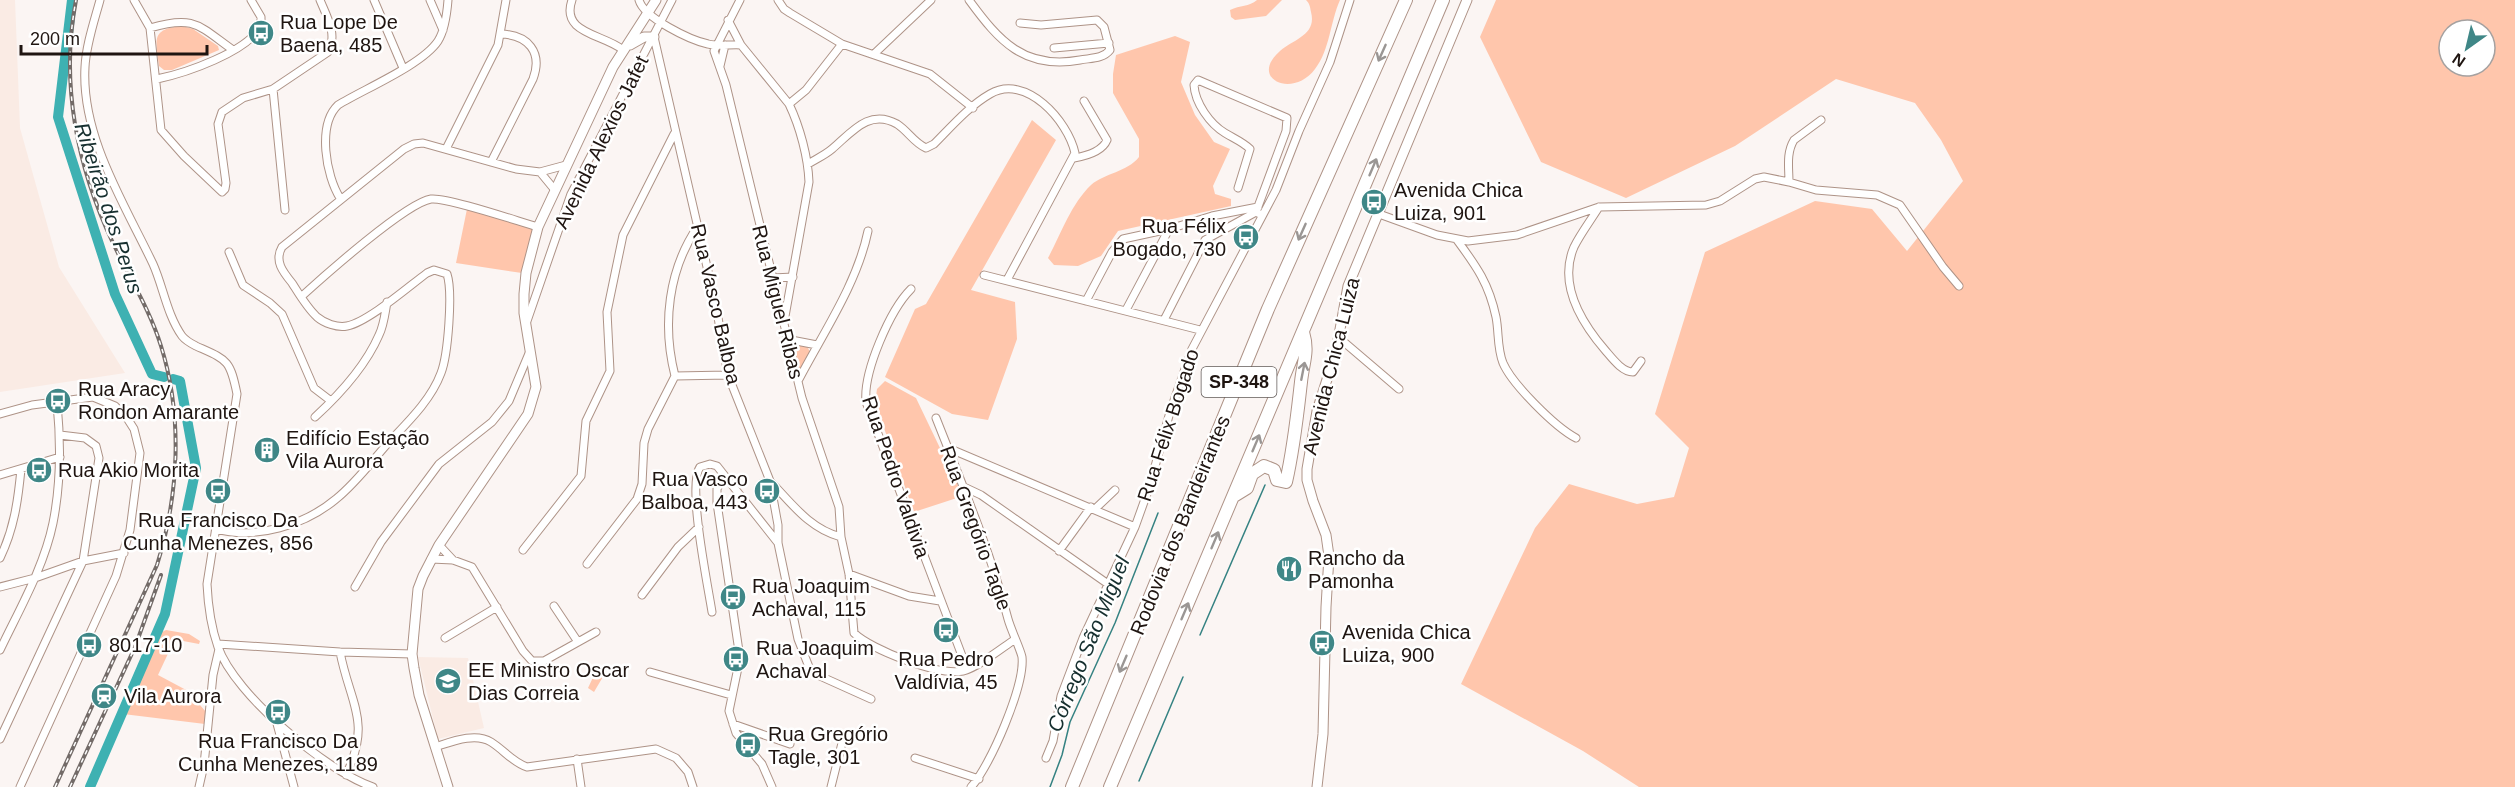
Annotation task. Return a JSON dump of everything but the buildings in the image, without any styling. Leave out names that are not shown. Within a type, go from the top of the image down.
[{"type":"highway","name":"Rodovia dos Bandeirantes","points":[[1072,787],[1268,309],[1406,0]]},
{"type":"highway","name":"Rodovia dos Bandeirantes","points":[[1112,785],[1443,0]]},
{"type":"highway","points":[[1233,497],[1247,488],[1252,474],[1264,466],[1274,470],[1277,480],[1286,482],[1297,431],[1301,381],[1308,348],[1303,332]]},
{"type":"main road","name":"Avenida Alexios Jafet","points":[[448,787],[419,695],[412,654],[418,589],[430,559],[528,414],[536,387],[524,304],[526,273],[538,227],[554,189],[623,50],[656,0]]},
{"type":"main road","name":"Avenida Chica Luiza","points":[[1317,787],[1323,734],[1325,617],[1329,556],[1326,535],[1309,490],[1307,470],[1317,411],[1338,337],[1348,286],[1467,0]]},
{"type":"main road","points":[[623,50],[644,37],[654,37]]},
{"type":"street","points":[[100,0],[85,65],[88,112],[94,138],[157,272],[178,330],[188,342],[217,354],[225,360],[234,383],[235,405],[207,584],[210,615],[218,647],[241,687],[275,719],[312,752],[346,775],[368,786]]},
{"type":"street","points":[[134,0],[150,28],[157,79],[160,127],[168,140],[220,191],[224,191],[226,183],[218,124],[220,116],[228,106],[243,98],[273,90],[330,50],[332,33],[320,0]]},
{"type":"street","points":[[157,79],[232,50],[250,40],[261,26],[261,17],[251,0]]},
{"type":"street","points":[[374,0],[403,68]]},
{"type":"street","points":[[430,0],[442,30]]},
{"type":"street","points":[[340,198],[330,180],[328,166],[329,114],[338,105],[432,49],[442,30],[448,0]]},
{"type":"street","points":[[446,149],[501,34],[506,0]]},
{"type":"street","points":[[572,0],[569,16],[574,25],[623,50]]},
{"type":"street","points":[[639,0],[647,14],[701,42],[715,45],[741,45]]},
{"type":"street","name":"Avenida Alexios Jafet","points":[[527,321],[571,194],[672,0]]},
{"type":"street","points":[[715,45],[740,0]]},
{"type":"street","points":[[778,0],[784,9],[842,44],[930,74],[973,108]]},
{"type":"street","points":[[874,54],[931,0]]},
{"type":"street","points":[[969,0],[996,36],[1009,46],[1048,63],[1061,64],[1102,56],[1110,50],[1104,27],[1097,20],[1041,25],[1020,23]]},
{"type":"street","name":"Rua Félix Bogado","points":[[1046,758],[1053,741],[1061,696],[1086,630],[1135,526],[1149,488],[1188,359],[1259,211],[1276,190],[1299,129],[1330,62],[1350,0]]},
{"type":"street","points":[[728,20],[741,45],[789,104],[808,164],[809,182],[783,326]]},
{"type":"street","points":[[150,28],[175,21],[190,21],[232,50]]},
{"type":"street","points":[[491,162],[536,68],[536,58],[525,40],[517,35],[501,34]]},
{"type":"street","name":"Rua Vasco Balboa","points":[[654,37],[717,306],[728,375],[770,481],[777,517],[778,543],[798,639],[811,672],[871,699]]},
{"type":"street","points":[[1054,48],[1109,43]]},
{"type":"street","points":[[789,104],[806,90],[842,44]]},
{"type":"street","name":"Rua Miguel Ribas","points":[[715,45],[715,56],[720,66],[786,339],[839,507],[841,537],[849,574],[853,628],[857,635],[888,652],[923,665],[955,671],[967,669]]},
{"type":"street","name":"Rua Miguel Ribas","points":[[720,66],[725,45]]},
{"type":"street","points":[[1164,320],[1205,240],[1259,211],[1286,131],[1287,118],[1198,80],[1194,85],[1196,96],[1207,116],[1222,131],[1250,149],[1238,188]]},
{"type":"street","points":[[273,90],[285,210]]},
{"type":"street","points":[[808,164],[828,152],[851,129],[873,119],[897,125],[916,143],[926,148],[934,144],[991,93],[998,90],[1011,90],[1042,102],[1057,116],[1071,139],[1075,153],[1007,280]]},
{"type":"street","points":[[1074,158],[1086,156],[1102,147],[1107,140],[1084,101]]},
{"type":"street","points":[[1789,182],[1788,156],[1791,145],[1794,140],[1821,120]]},
{"type":"street","points":[[523,550],[581,476],[586,421],[610,371],[607,312],[623,235],[675,134]]},
{"type":"street","points":[[216,529],[238,533],[272,530],[310,515],[333,502],[427,400],[441,373],[448,327],[447,274],[434,270],[427,273],[356,324],[344,327],[332,325],[316,316],[280,265],[278,253],[287,242],[340,198],[409,146],[419,143],[540,172],[566,165]]},
{"type":"street","points":[[540,172],[554,189]]},
{"type":"street","points":[[1378,214],[1456,240],[1517,236],[1599,207],[1706,205],[1720,201],[1755,179],[1764,177],[1816,190],[1877,195],[1900,206],[1959,286]]},
{"type":"street","points":[[302,296],[407,211],[426,201],[435,199],[450,202],[538,227]]},
{"type":"street","points":[[1599,207],[1573,249],[1569,272],[1571,292],[1588,330],[1617,363],[1629,372],[1633,372],[1641,361]]},
{"type":"street","points":[[1086,301],[1112,252],[1123,239],[1169,229],[1212,216],[1259,211]]},
{"type":"street","points":[[587,564],[637,499],[642,484],[644,442],[648,429],[675,376],[670,358],[668,330],[672,288],[679,258],[698,226]]},
{"type":"street","points":[[1126,310],[1169,229]]},
{"type":"street","points":[[798,381],[861,259],[868,231]]},
{"type":"street","points":[[1456,240],[1481,273],[1490,294],[1496,319],[1499,349],[1507,370],[1550,420],[1576,438]]},
{"type":"street","points":[[229,252],[238,278],[243,285],[282,314],[314,388],[331,401]]},
{"type":"street","points":[[984,275],[1200,330]]},
{"type":"street","points":[[773,278],[793,278]]},
{"type":"street","name":"Rua Pedro Valdivia","points":[[911,289],[899,301],[868,375],[865,390],[866,402],[967,669]]},
{"type":"street","points":[[315,417],[358,368],[379,336],[387,302]]},
{"type":"street","points":[[1338,337],[1399,389]]},
{"type":"street","points":[[786,339],[817,345]]},
{"type":"street","points":[[355,587],[381,542],[439,464],[492,422],[509,400],[531,349]]},
{"type":"street","points":[[675,376],[728,375]]},
{"type":"street","points":[[0,414],[32,405],[57,403],[84,397],[107,402],[116,407],[134,429],[140,453],[130,530],[124,553],[90,636],[20,787]]},
{"type":"street","points":[[0,650],[35,578],[53,524],[60,457],[57,403]]},
{"type":"street","name":"Rua Gregório Tagle","points":[[936,418],[964,487],[1000,589],[1014,640],[1022,656],[1015,694],[992,754],[979,779],[971,787]]},
{"type":"street","points":[[0,739],[83,561],[98,453],[96,446],[85,438],[60,435]]},
{"type":"street","points":[[948,448],[1135,526]]},
{"type":"street","points":[[0,475],[60,457]]},
{"type":"street","points":[[712,612],[699,527],[695,479],[700,467],[710,464],[717,466],[778,543]]},
{"type":"street","points":[[0,558],[16,514],[21,469]]},
{"type":"street","points":[[723,475],[717,489],[717,503],[740,658],[729,711],[732,724],[741,740],[762,764],[772,787]]},
{"type":"street","points":[[770,481],[810,523],[822,531],[841,537]]},
{"type":"street","points":[[964,487],[981,495],[1108,584]]},
{"type":"street","points":[[1059,550],[1094,508],[1115,490]]},
{"type":"street","points":[[642,594],[678,547],[699,527]]},
{"type":"street","points":[[439,545],[453,560]]},
{"type":"street","points":[[0,586],[35,578],[83,561],[124,553]]},
{"type":"street","points":[[430,559],[453,560],[472,567],[532,661],[544,661],[596,632]]},
{"type":"street","points":[[849,574],[909,596],[940,601]]},
{"type":"street","points":[[554,606],[578,642]]},
{"type":"street","points":[[445,638],[496,607]]},
{"type":"street","points":[[967,669],[1014,640]]},
{"type":"street","points":[[218,647],[412,654]]},
{"type":"street","points":[[199,787],[204,765],[218,647]]},
{"type":"street","points":[[340,652],[357,709],[360,729],[359,740],[346,775]]},
{"type":"street","points":[[650,672],[731,695]]},
{"type":"street","points":[[275,719],[294,787]]},
{"type":"street","points":[[732,724],[790,744]]},
{"type":"street","points":[[435,747],[474,737],[482,738],[491,741],[519,764],[527,767],[656,749],[676,758],[688,772],[693,787]]},
{"type":"street","points":[[831,787],[843,743]]},
{"type":"street","points":[[915,758],[979,779]]},
{"type":"street","points":[[577,759],[581,787]]},
{"type":"shaded area","points":[[0,0],[15,0],[20,128],[59,267],[125,373],[0,392]]},
{"type":"shaded area","points":[[1257,0],[1282,0],[1266,16],[1235,20],[1231,17],[1230,10]]},
{"type":"shaded area","points":[[1306,0],[1340,0],[1327,45],[1315,69],[1306,78],[1296,83],[1277,82],[1271,77],[1269,70],[1271,61],[1280,51],[1303,36],[1311,26],[1311,12]]},
{"type":"shaded area","points":[[1496,0],[2515,0],[2515,787],[1639,787],[1583,751],[1461,684],[1535,528],[1569,484],[1637,504],[1674,497],[1689,448],[1655,414],[1705,252],[1815,201],[1872,209],[1907,251],[1963,181],[1941,140],[1915,103],[1836,79],[1735,146],[1626,198],[1541,162],[1480,37]]},
{"type":"shaded area","points":[[182,26],[193,29],[218,46],[219,50],[172,70],[164,70],[159,66],[157,37],[164,30]]},
{"type":"shaded area","points":[[1175,36],[1190,42],[1181,82],[1195,115],[1214,142],[1230,149],[1213,186],[1215,194],[1231,199],[1231,206],[1118,231],[1101,256],[1078,266],[1054,265],[1048,258],[1072,210],[1084,193],[1097,181],[1128,166],[1139,157],[1139,139],[1113,93],[1116,55]]},
{"type":"shaded area","points":[[1032,120],[1056,140],[971,290],[1015,302],[1017,339],[988,420],[952,414],[885,377],[915,309],[926,304]]},
{"type":"shaded area","points":[[467,209],[534,229],[522,273],[456,263]]},
{"type":"shaded area","points":[[794,343],[807,346],[811,354],[800,373],[796,362]]},
{"type":"shaded area","points":[[885,381],[916,398],[963,496],[914,512],[875,403],[877,389]]},
{"type":"shaded area","points":[[166,630],[189,634],[200,641],[199,644],[178,640],[173,643],[158,675],[188,691],[206,712],[205,724],[123,714],[162,632]]},
{"type":"shaded area","name":"EE Ministro Oscar Dias Correia","points":[[418,657],[468,658],[484,728],[438,739]]},
{"type":"shaded area","points":[[596,671],[604,675],[594,692],[588,688]]},
{"type":"waterway","name":"Ribeirão dos Perus","points":[[72,0],[58,117],[115,294],[152,374],[164,377]]},
{"type":"waterway","name":"Ribeirão dos Perus","points":[[90,787],[165,614],[196,468],[180,381],[173,379]]},
{"type":"waterway","points":[[1200,635],[1265,485]]},
{"type":"waterway","name":"Córrego São Miguel","points":[[1050,787],[1062,755],[1070,722],[1115,623],[1158,513]]},
{"type":"waterway","points":[[1139,781],[1183,677]]},
{"type":"railway","points":[[55,787],[157,565],[170,511],[176,456],[173,400],[161,346],[145,307],[100,214],[81,155],[71,93],[70,62],[76,0]]},
{"type":"railway","points":[[70,787],[135,647],[161,575]]},
{"type":"place","name":"Rua Lope De Baena, 485","points":[[261,33]]},
{"type":"place","name":"Avenida Chica Luiza, 901","points":[[1374,202]]},
{"type":"place","name":"Rua Félix Bogado, 730","points":[[1246,237]]},
{"type":"place","name":"Rua Aracy Rondon Amarante","points":[[58,401]]},
{"type":"place","name":"Edifício Estação Vila Aurora","points":[[267,450]]},
{"type":"place","name":"Rua Akio Morita","points":[[39,470]]},
{"type":"place","name":"Rua Francisco Da Cunha Menezes, 856","points":[[218,491]]},
{"type":"place","name":"Rua Vasco Balboa, 443","points":[[767,491]]},
{"type":"place","name":"Rancho da Pamonha","points":[[1289,569]]},
{"type":"place","name":"Rua Joaquim Achaval, 115","points":[[733,597]]},
{"type":"place","name":"Rua Pedro Valdívia, 45","points":[[946,630]]},
{"type":"place","name":"Avenida Chica Luiza, 900","points":[[1322,643]]},
{"type":"place","name":"8017-10","points":[[89,645]]},
{"type":"place","name":"Rua Joaquim Achaval","points":[[736,659]]},
{"type":"place","name":"EE Ministro Oscar Dias Correia","points":[[448,681]]},
{"type":"place","name":"Vila Aurora","points":[[104,696]]},
{"type":"place","name":"Rua Francisco Da Cunha Menezes, 1189","points":[[278,712]]},
{"type":"place","name":"Rua Gregório Tagle, 301","points":[[748,745]]}]
